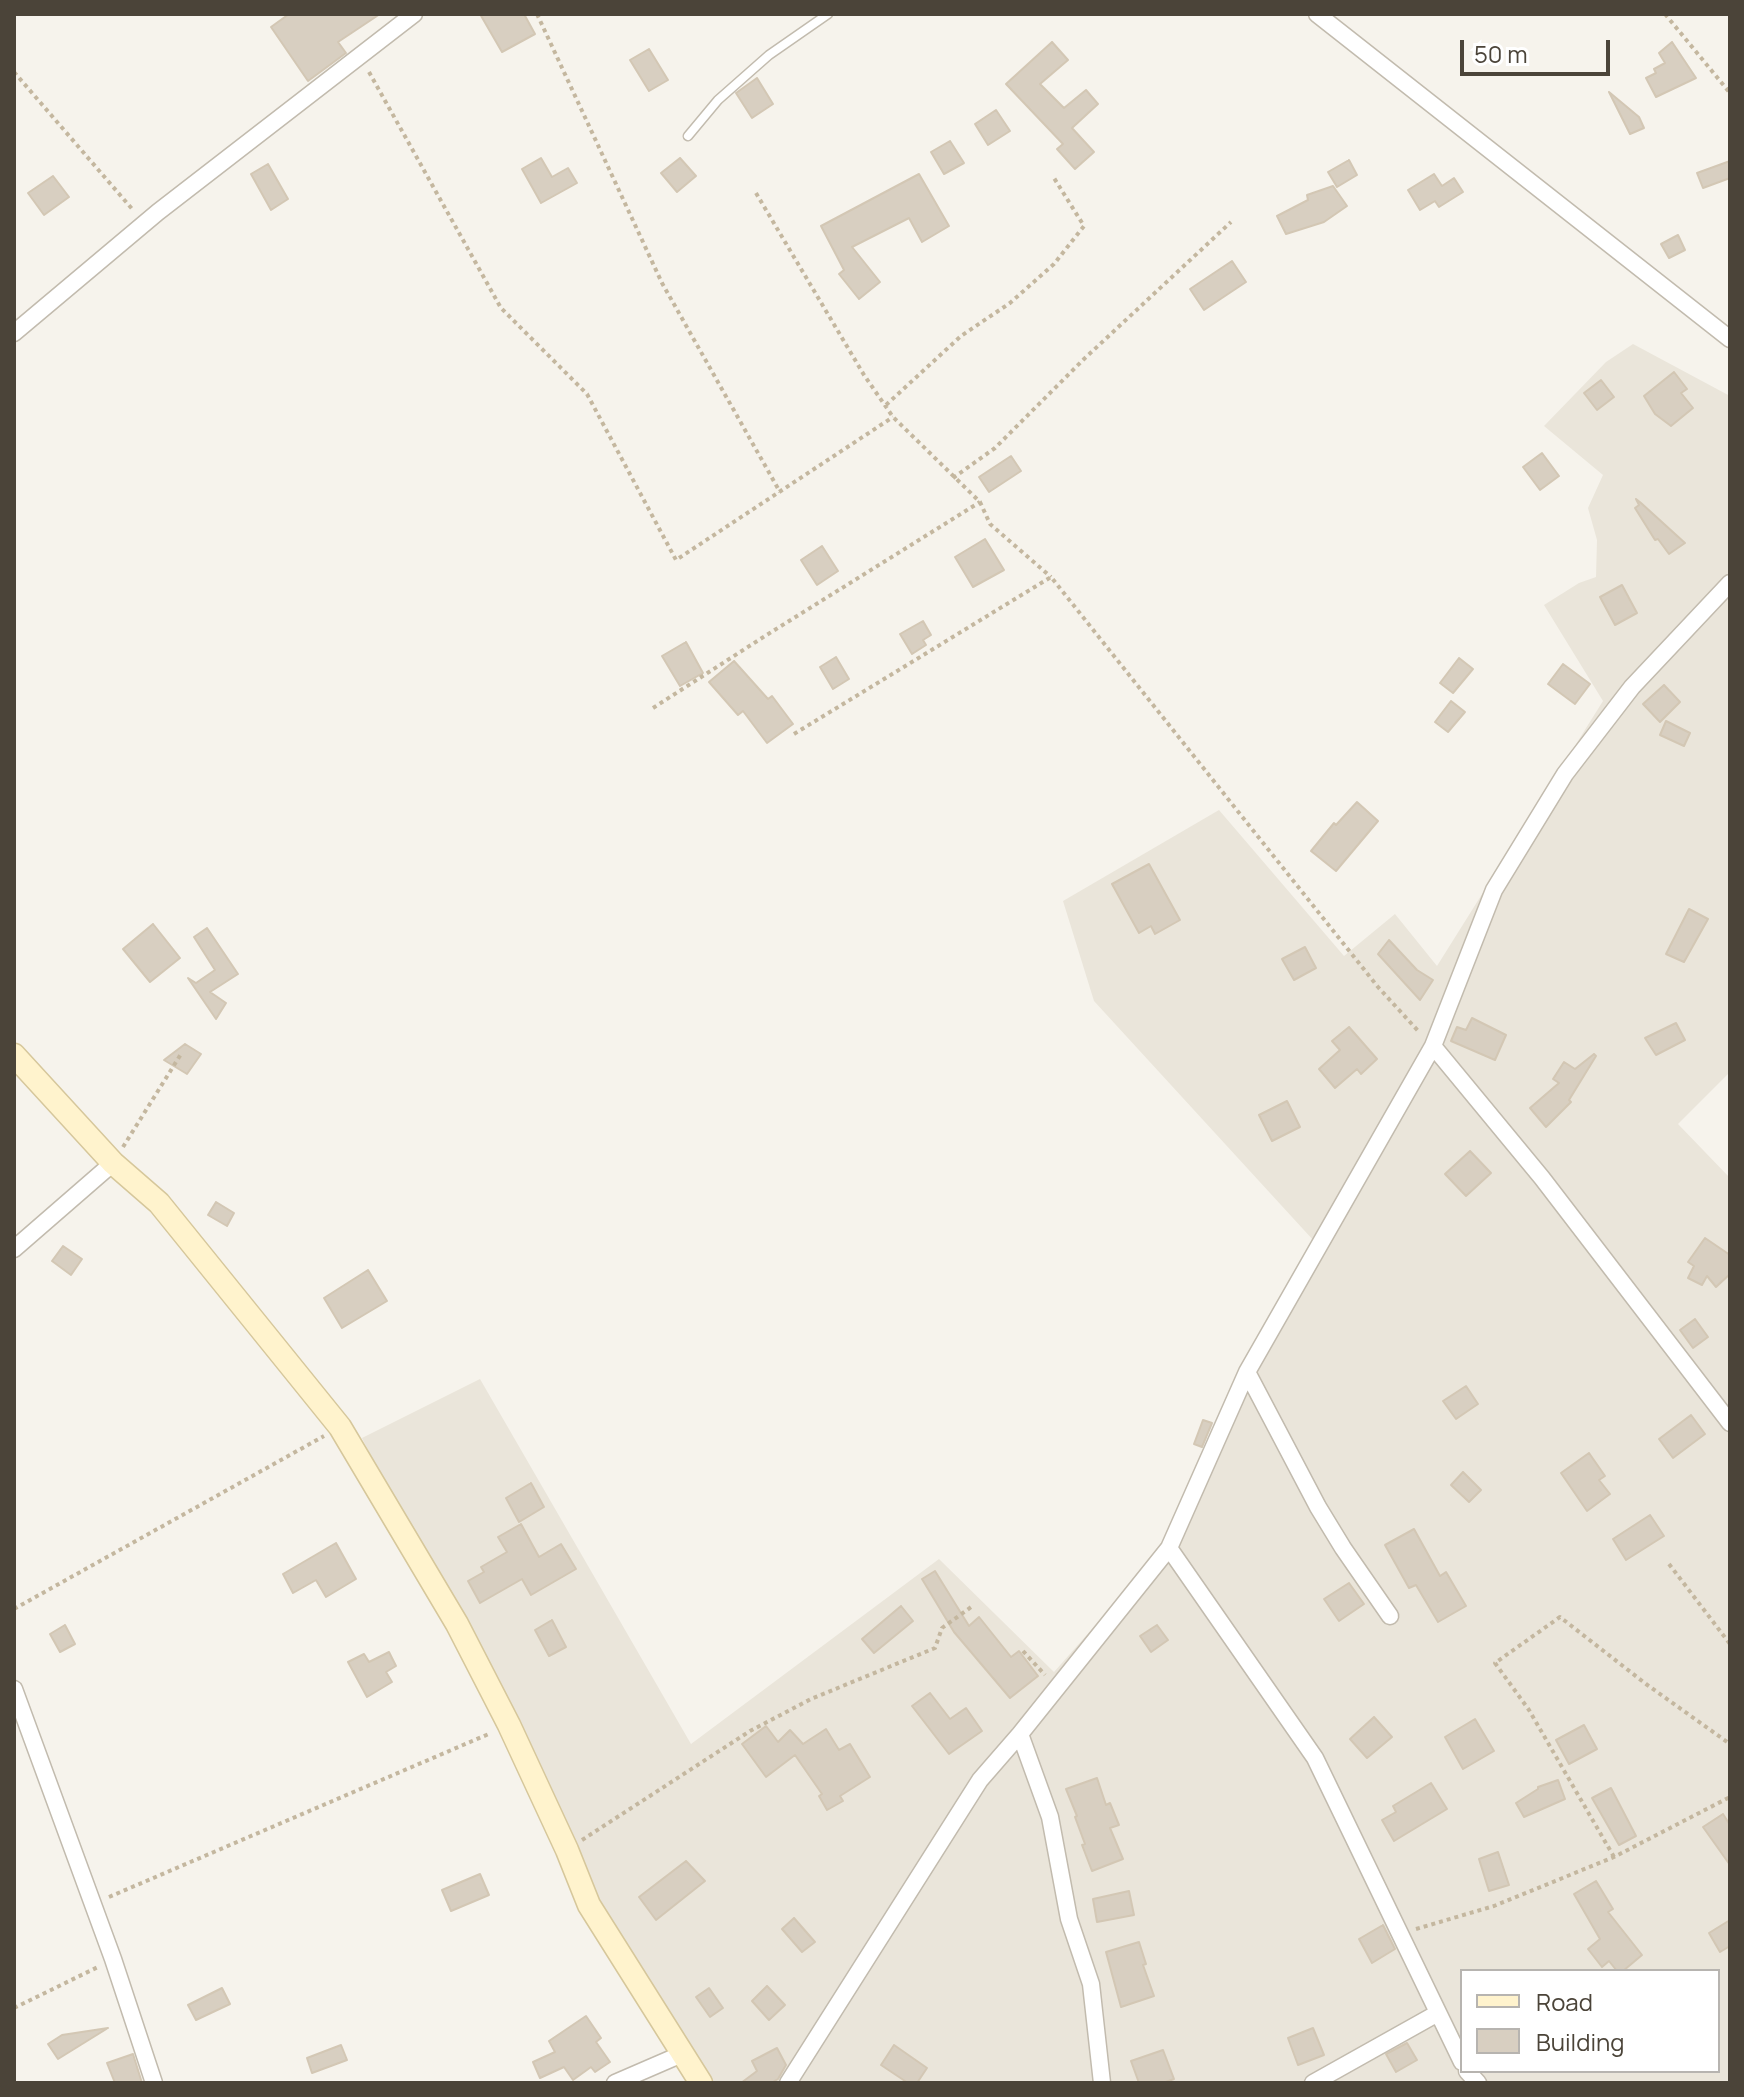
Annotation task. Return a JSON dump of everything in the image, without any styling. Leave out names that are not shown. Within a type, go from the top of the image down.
[{"type":"street","points":[[14,333],[145,224],[414,14]]},
{"type":"street","points":[[1317,14],[1730,339]]},
{"type":"street","points":[[788,2083],[980,1780],[1169,1548],[1247,1372],[1433,1046],[1494,890],[1565,774],[1632,687],[1730,583]]},
{"type":"street","points":[[1433,1046],[1542,1178],[1730,1423]]},
{"type":"street","points":[[14,1055],[113,1163],[159,1203],[340,1427],[450,1611],[509,1725],[589,1905],[701,2083]]},
{"type":"street","points":[[14,1249],[113,1163]]},
{"type":"street","points":[[1247,1372],[1318,1507],[1390,1616]]},
{"type":"street","points":[[1169,1548],[1315,1758],[1460,2058]]},
{"type":"street","points":[[14,1689],[113,1959],[154,2083]]},
{"type":"street","points":[[1020,1734],[1050,1817],[1069,1919],[1091,1984],[1102,2083]]},
{"type":"street","points":[[1313,2083],[1438,2013]]},
{"type":"street","points":[[615,2083],[682,2054]]},
{"type":"lane","points":[[688,136],[718,100],[748,73],[828,14]]},
{"type":"path","points":[[537,14],[662,283],[780,492]]},
{"type":"path","points":[[1665,14],[1730,93]]},
{"type":"path","points":[[360,56],[501,308],[587,394],[676,560],[893,417]]},
{"type":"path","points":[[14,72],[145,224]]},
{"type":"path","points":[[886,405],[961,336],[1010,303],[1054,264],[1084,226],[1054,178]]},
{"type":"path","points":[[756,193],[864,375],[893,417],[980,502],[990,524],[1051,577],[1378,987],[1433,1046]]},
{"type":"path","points":[[953,478],[995,448],[1084,359],[1231,222]]},
{"type":"path","points":[[653,708],[980,502]]},
{"type":"path","points":[[794,734],[1051,577]]},
{"type":"path","points":[[113,1163],[181,1054]]},
{"type":"path","points":[[14,1609],[340,1427]]},
{"type":"path","points":[[1669,1564],[1730,1644]]},
{"type":"path","points":[[567,1850],[750,1731],[811,1699],[935,1648],[942,1628],[974,1605]]},
{"type":"path","points":[[1614,1857],[1529,1710],[1495,1663],[1560,1617],[1730,1744]]},
{"type":"path","points":[[1023,1651],[1039,1667],[1055,1691]]},
{"type":"path","points":[[92,1904],[509,1725]]},
{"type":"path","points":[[1400,1933],[1494,1906],[1614,1857],[1730,1797]]},
{"type":"path","points":[[14,2008],[113,1959]]},
{"type":"shaded area","points":[[1633,344],[1730,396],[1730,1072],[1678,1124],[1730,1178],[1730,2083],[705,2083],[595,1919],[362,1438],[480,1379],[691,1744],[939,1559],[1054,1672],[1168,1543],[1314,1241],[1094,1001],[1063,901],[1219,810],[1344,956],[1395,914],[1437,966],[1603,701],[1544,605],[1579,583],[1596,577],[1597,540],[1588,508],[1603,475],[1544,426],[1606,362]]},
{"type":"building","points":[[289,14],[380,14],[338,42],[346,53],[308,81],[271,27]]},
{"type":"building","points":[[480,14],[524,14],[535,34],[502,52]]},
{"type":"building","points":[[1052,42],[1068,60],[1040,84],[1064,108],[1086,90],[1098,104],[1072,128],[1094,152],[1075,169],[1057,149],[1063,144],[1006,84]]},
{"type":"building","points":[[1672,42],[1696,78],[1656,97],[1646,78],[1665,63],[1659,53]]},
{"type":"building","points":[[649,49],[668,80],[649,91],[630,60]]},
{"type":"building","points":[[757,78],[773,104],[752,118],[736,93]]},
{"type":"building","points":[[1609,92],[1639,117],[1644,128],[1630,134]]},
{"type":"building","points":[[996,110],[1010,131],[988,145],[975,124]]},
{"type":"building","points":[[950,141],[964,163],[944,174],[931,152]]},
{"type":"building","points":[[541,158],[552,177],[568,168],[577,183],[541,203],[522,169]]},
{"type":"building","points":[[680,158],[696,176],[677,192],[661,173]]},
{"type":"building","points":[[1349,160],[1357,175],[1337,187],[1328,172]]},
{"type":"building","points":[[1730,161],[1730,178],[1703,188],[1697,173]]},
{"type":"building","points":[[268,164],[288,199],[271,210],[251,174]]},
{"type":"building","points":[[919,174],[949,226],[922,242],[909,218],[852,247],[880,282],[859,299],[839,274],[844,270],[821,226]]},
{"type":"building","points":[[1434,174],[1442,186],[1454,178],[1463,192],[1439,207],[1435,201],[1420,210],[1408,190]]},
{"type":"building","points":[[53,176],[69,197],[44,215],[28,193]]},
{"type":"building","points":[[1333,186],[1347,206],[1324,222],[1286,234],[1277,216],[1308,200],[1307,195]]},
{"type":"building","points":[[1678,235],[1685,250],[1669,258],[1661,244]]},
{"type":"building","points":[[1232,261],[1246,282],[1204,310],[1190,289]]},
{"type":"building","points":[[1674,372],[1687,389],[1681,393],[1693,408],[1671,426],[1655,414],[1644,396]]},
{"type":"building","points":[[1601,380],[1614,397],[1597,410],[1584,393]]},
{"type":"building","points":[[1542,453],[1559,476],[1540,490],[1523,467]]},
{"type":"building","points":[[1011,456],[1021,471],[989,492],[979,477]]},
{"type":"building","points":[[1636,499],[1685,543],[1669,554],[1658,539],[1655,540],[1635,508],[1639,505]]},
{"type":"building","points":[[985,539],[1004,570],[973,587],[955,557]]},
{"type":"building","points":[[822,546],[838,571],[817,585],[801,560]]},
{"type":"building","points":[[1622,585],[1637,613],[1615,625],[1600,597]]},
{"type":"building","points":[[923,621],[931,635],[923,640],[926,645],[912,654],[900,634]]},
{"type":"building","points":[[686,642],[703,673],[680,686],[662,656]]},
{"type":"building","points":[[836,657],[849,679],[833,689],[820,667]]},
{"type":"building","points":[[1459,658],[1473,669],[1453,693],[1440,683]]},
{"type":"building","points":[[734,661],[768,699],[772,696],[793,724],[767,743],[743,711],[738,715],[709,682]]},
{"type":"building","points":[[1563,664],[1590,684],[1575,704],[1548,684]]},
{"type":"building","points":[[1664,685],[1680,702],[1660,722],[1643,704]]},
{"type":"building","points":[[1451,701],[1465,712],[1448,732],[1435,722]]},
{"type":"building","points":[[1666,721],[1690,733],[1684,746],[1660,735]]},
{"type":"building","points":[[1357,802],[1378,821],[1336,871],[1311,851]]},
{"type":"building","points":[[1149,864],[1180,920],[1155,934],[1151,926],[1139,933],[1112,884]]},
{"type":"building","points":[[1689,909],[1708,919],[1684,962],[1666,954]]},
{"type":"building","points":[[153,924],[180,958],[150,982],[123,949]]},
{"type":"building","points":[[207,928],[238,974],[210,992],[226,1003],[216,1019],[188,978],[196,983],[215,970],[194,937]]},
{"type":"building","points":[[1389,940],[1417,970],[1433,980],[1420,1000],[1378,954]]},
{"type":"building","points":[[1305,947],[1316,968],[1294,980],[1282,959]]},
{"type":"building","points":[[1472,1018],[1506,1035],[1495,1060],[1451,1041],[1457,1027],[1466,1030]]},
{"type":"building","points":[[1676,1023],[1685,1040],[1656,1055],[1645,1038]]},
{"type":"building","points":[[1349,1027],[1377,1059],[1361,1074],[1357,1069],[1335,1088],[1319,1069],[1340,1050],[1332,1041]]},
{"type":"building","points":[[185,1044],[201,1054],[187,1074],[164,1060]]},
{"type":"building","points":[[1594,1054],[1596,1056],[1569,1100],[1571,1102],[1546,1127],[1530,1108],[1559,1083],[1553,1079],[1564,1062],[1575,1069]]},
{"type":"building","points":[[1287,1101],[1300,1127],[1272,1141],[1259,1115]]},
{"type":"building","points":[[1470,1151],[1491,1173],[1466,1196],[1445,1174]]},
{"type":"building","points":[[216,1202],[234,1213],[227,1226],[208,1215]]},
{"type":"building","points":[[1705,1238],[1730,1255],[1730,1274],[1716,1287],[1707,1276],[1702,1285],[1688,1278],[1694,1266],[1688,1262]]},
{"type":"building","points":[[63,1246],[82,1259],[71,1275],[52,1261]]},
{"type":"building","points":[[368,1270],[387,1301],[342,1328],[324,1298]]},
{"type":"building","points":[[1695,1319],[1708,1337],[1693,1348],[1680,1330]]},
{"type":"building","points":[[1466,1386],[1478,1404],[1456,1419],[1443,1401]]},
{"type":"building","points":[[1691,1415],[1705,1434],[1673,1458],[1659,1439]]},
{"type":"building","points":[[1203,1420],[1212,1423],[1202,1447],[1194,1444]]},
{"type":"building","points":[[1589,1453],[1605,1476],[1599,1480],[1610,1494],[1587,1511],[1561,1473]]},
{"type":"building","points":[[1463,1472],[1481,1490],[1469,1502],[1451,1485]]},
{"type":"building","points":[[531,1483],[544,1507],[519,1522],[506,1498]]},
{"type":"building","points":[[1650,1515],[1664,1536],[1626,1560],[1613,1539]]},
{"type":"building","points":[[521,1524],[539,1557],[561,1544],[576,1569],[531,1595],[522,1579],[480,1603],[468,1581],[484,1572],[481,1567],[507,1552],[498,1537]]},
{"type":"building","points":[[1414,1529],[1440,1576],[1446,1572],[1466,1606],[1438,1622],[1416,1585],[1409,1588],[1385,1545]]},
{"type":"building","points":[[336,1543],[356,1579],[326,1597],[316,1580],[293,1593],[283,1574]]},
{"type":"building","points":[[935,1571],[969,1626],[979,1617],[1011,1657],[1019,1651],[1038,1676],[1010,1698],[954,1632],[922,1579]]},
{"type":"building","points":[[1349,1583],[1364,1604],[1339,1621],[1324,1599]]},
{"type":"building","points":[[901,1606],[913,1621],[874,1653],[862,1639]]},
{"type":"building","points":[[552,1620],[566,1647],[549,1656],[535,1630]]},
{"type":"building","points":[[65,1625],[75,1644],[60,1652],[50,1634]]},
{"type":"building","points":[[1157,1625],[1168,1640],[1151,1652],[1140,1636]]},
{"type":"building","points":[[389,1652],[396,1666],[386,1672],[392,1682],[367,1697],[348,1662],[364,1654],[369,1662]]},
{"type":"building","points":[[930,1693],[950,1719],[966,1708],[982,1731],[949,1754],[912,1706]]},
{"type":"building","points":[[1374,1717],[1392,1737],[1367,1758],[1350,1739]]},
{"type":"building","points":[[1475,1719],[1494,1751],[1463,1769],[1445,1737]]},
{"type":"building","points":[[1584,1725],[1597,1749],[1569,1764],[1556,1740]]},
{"type":"building","points":[[766,1726],[778,1742],[790,1730],[803,1744],[826,1729],[839,1750],[850,1744],[870,1777],[840,1796],[843,1801],[827,1810],[819,1796],[822,1794],[795,1755],[766,1777],[742,1744]]},
{"type":"building","points":[[1097,1778],[1106,1805],[1110,1803],[1119,1825],[1110,1828],[1123,1859],[1092,1871],[1066,1789]]},
{"type":"building","points":[[1558,1780],[1565,1799],[1524,1817],[1516,1803],[1538,1787]]},
{"type":"building","points":[[1431,1783],[1447,1809],[1394,1841],[1382,1820],[1396,1812],[1393,1806]]},
{"type":"building","points":[[1611,1788],[1636,1836],[1619,1845],[1592,1798]]},
{"type":"building","points":[[1723,1814],[1730,1825],[1730,1865],[1703,1827]]},
{"type":"building","points":[[1498,1852],[1509,1885],[1489,1891],[1479,1859]]},
{"type":"building","points":[[686,1861],[705,1881],[656,1920],[639,1897]]},
{"type":"building","points":[[480,1874],[489,1895],[451,1911],[442,1890]]},
{"type":"building","points":[[1596,1881],[1613,1909],[1608,1912],[1642,1955],[1625,1969],[1615,1969],[1609,1961],[1602,1967],[1588,1949],[1600,1939],[1574,1894]]},
{"type":"building","points":[[1129,1891],[1134,1915],[1097,1922],[1093,1899]]},
{"type":"building","points":[[794,1918],[815,1942],[802,1952],[782,1929]]},
{"type":"building","points":[[1730,1920],[1730,1946],[1720,1952],[1709,1933]]},
{"type":"building","points":[[1383,1925],[1395,1949],[1372,1963],[1359,1939]]},
{"type":"building","points":[[1139,1942],[1154,1996],[1121,2007],[1106,1952]]},
{"type":"building","points":[[767,1986],[785,2005],[769,2020],[752,2001]]},
{"type":"building","points":[[222,1988],[230,2004],[196,2020],[188,2005]]},
{"type":"building","points":[[709,1988],[723,2008],[710,2017],[696,1997]]},
{"type":"building","points":[[586,2016],[601,2038],[596,2042],[610,2062],[595,2072],[591,2067],[573,2080],[564,2067],[540,2078],[533,2062],[555,2052],[549,2041]]},
{"type":"building","points":[[108,2028],[58,2059],[48,2044],[62,2035]]},
{"type":"building","points":[[1313,2028],[1324,2055],[1298,2065],[1288,2038]]},
{"type":"building","points":[[1407,2043],[1417,2060],[1396,2072],[1386,2054]]},
{"type":"building","points":[[341,2045],[347,2060],[312,2073],[307,2058]]},
{"type":"building","points":[[894,2045],[927,2068],[917,2083],[908,2083],[881,2065]]},
{"type":"building","points":[[777,2048],[786,2065],[778,2079],[771,2083],[741,2083],[757,2071],[752,2061]]},
{"type":"building","points":[[1163,2050],[1174,2079],[1163,2083],[1139,2083],[1131,2061]]},
{"type":"building","points":[[133,2054],[142,2083],[115,2083],[107,2063]]}]
